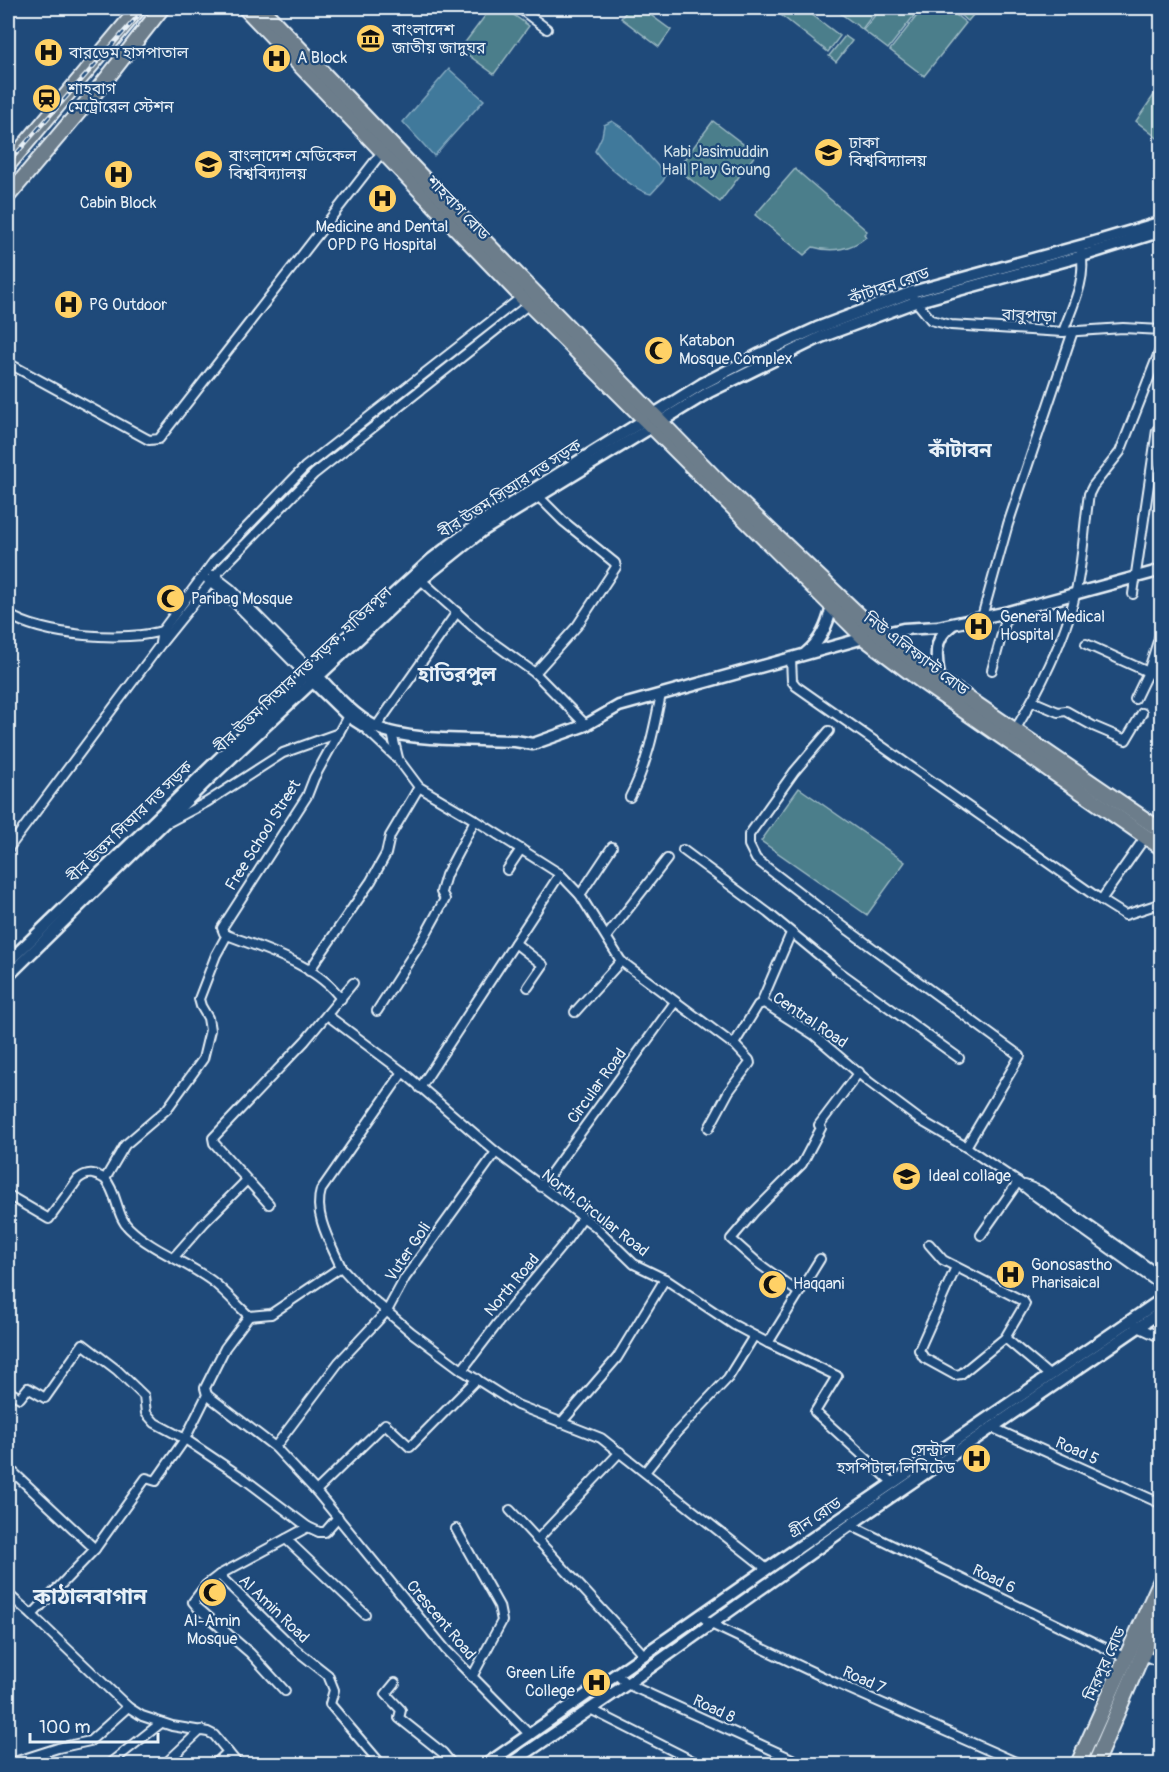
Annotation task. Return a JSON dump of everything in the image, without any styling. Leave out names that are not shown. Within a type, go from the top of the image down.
[{"type":"highway","points":[[8,165],[139,8]]},
{"type":"highway","name":"শাহবাগ রোড","points":[[250,9],[382,152],[525,301],[653,421]]},
{"type":"highway","name":"শাহবাগ রোড","points":[[250,9],[425,180],[653,421]]},
{"type":"highway","points":[[8,196],[161,10]]},
{"type":"highway","name":"নিউ এলিফ্যান্ট রোড","points":[[653,421],[864,638],[924,683],[1156,828]]},
{"type":"highway","name":"নিউ এলিফ্যান্ট রোড","points":[[653,421],[879,634],[940,681],[1156,828],[1161,848]]},
{"type":"highway","name":"মিরপুর রোড","points":[[1078,1764],[1161,1578]]},
{"type":"highway","name":"মিরপুর রোড","points":[[1095,1764],[1161,1609]]},
{"type":"main road","name":"কাঁটাবন রোড","points":[[1081,251],[1161,222]]},
{"type":"main road","name":"কাঁটাবন রোড","points":[[653,421],[802,345],[914,297],[1161,231]]},
{"type":"main road","name":"বীর উত্তম সিআর দত্ত সড়ক, হাতিরপুল","points":[[8,976],[312,676],[459,544],[540,496],[653,421]]},
{"type":"main road","name":"বীর উত্তম সিআর দত্ত সড়ক","points":[[8,962],[312,676],[432,559],[459,544],[478,524],[653,421]]},
{"type":"main road","points":[[312,676],[379,735],[408,741],[533,744],[586,724],[619,706],[661,694],[879,634],[903,629],[938,627],[1008,612],[1161,570]]},
{"type":"main road","points":[[804,655],[826,628],[832,607]]},
{"type":"main road","points":[[940,681],[936,648],[944,630],[954,623]]},
{"type":"main road","points":[[312,676],[348,716],[371,728]]},
{"type":"main road","name":"গ্রীন রোড","points":[[516,1763],[850,1525],[993,1428],[1133,1324],[1161,1299]]},
{"type":"main road","name":"গ্রীন রোড","points":[[488,1764],[1049,1375],[1133,1324],[1161,1311]]},
{"type":"street","points":[[519,8],[547,29]]},
{"type":"street","points":[[8,363],[149,440],[159,439],[382,152]]},
{"type":"street","points":[[1064,332],[1084,265],[1081,251]]},
{"type":"street","name":"বাবুপাড়া","points":[[914,297],[931,320],[951,325],[1064,332],[1123,328],[1161,330]]},
{"type":"street","points":[[160,645],[162,631],[204,574],[305,467],[440,361],[525,301]]},
{"type":"street","points":[[8,849],[212,579],[314,474],[447,369],[525,301]]},
{"type":"street","points":[[982,617],[1008,524],[1073,331]]},
{"type":"street","points":[[1015,730],[1032,701],[1059,639],[1075,594],[1089,494],[1120,452],[1161,345]]},
{"type":"street","points":[[440,361],[447,369]]},
{"type":"street","points":[[1133,594],[1157,430]]},
{"type":"street","points":[[322,454],[329,462]]},
{"type":"street","points":[[535,673],[577,626],[616,567],[615,563],[563,521],[540,496]]},
{"type":"street","points":[[204,574],[212,579],[312,676]]},
{"type":"street","points":[[421,580],[480,634],[535,673],[586,724]]},
{"type":"street","points":[[457,612],[371,728],[419,787],[560,874],[580,895],[621,961],[734,1044],[749,1060],[750,1063],[729,1091],[709,1128]]},
{"type":"street","points":[[992,670],[1008,612]]},
{"type":"street","points":[[8,614],[24,622],[43,627],[90,635],[136,636],[162,631],[177,625]]},
{"type":"street","points":[[1135,699],[1148,672],[1161,629]]},
{"type":"street","points":[[1086,644],[1161,678]]},
{"type":"street","points":[[791,658],[792,681],[796,686],[1101,900],[1125,915],[1161,903]]},
{"type":"street","points":[[630,798],[650,748],[661,694]]},
{"type":"street","points":[[1032,701],[1058,712],[1066,711],[1126,740],[1142,712]]},
{"type":"street","name":"Free School Street","points":[[105,1179],[125,1145],[167,1109],[203,1059],[210,1030],[208,1018],[199,999],[216,955],[227,935],[222,928],[224,922],[307,796],[314,778],[348,716]]},
{"type":"street","points":[[830,731],[794,772],[755,825],[749,844],[756,859],[840,924],[1020,1056],[966,1147]]},
{"type":"street","points":[[163,825],[207,802],[283,753],[339,733]]},
{"type":"street","points":[[392,736],[398,759]]},
{"type":"street","points":[[309,971],[377,872],[386,854],[390,836],[419,787]]},
{"type":"street","points":[[377,1011],[423,939],[445,899],[441,892],[446,875],[475,820]]},
{"type":"street","points":[[1101,900],[1156,828]]},
{"type":"street","points":[[580,895],[612,847]]},
{"type":"street","points":[[507,870],[521,849]]},
{"type":"street","points":[[683,850],[879,1001],[959,1059]]},
{"type":"street","points":[[607,936],[667,859]]},
{"type":"street","points":[[420,1088],[560,874]]},
{"type":"street","points":[[761,1003],[791,933]]},
{"type":"street","points":[[227,935],[279,955],[309,971],[334,990],[341,999]]},
{"type":"street","points":[[515,943],[543,965],[528,987]]},
{"type":"street","points":[[575,1012],[621,961]]},
{"type":"street","points":[[268,1204],[214,1143],[213,1138],[327,1015],[353,983]]},
{"type":"street","name":"Circular Road","points":[[541,1187],[675,1002]]},
{"type":"street","name":"Central Road","points":[[734,1044],[761,1003],[764,1003],[814,1035],[920,1120],[1018,1182],[1161,1286]]},
{"type":"street","name":"North Circular Road","points":[[327,1015],[403,1072],[495,1152],[583,1217],[634,1264],[665,1279],[734,1325],[837,1376],[815,1412],[892,1482]]},
{"type":"street","points":[[403,1072],[321,1190],[318,1199],[323,1225],[341,1267],[363,1291],[411,1332],[462,1370],[517,1405],[598,1436],[767,1569]]},
{"type":"street","points":[[798,1292],[758,1263],[731,1239],[754,1212],[802,1164],[821,1128],[819,1125],[858,1072]]},
{"type":"street","name":"Vuter Goli","points":[[275,1447],[339,1362],[387,1311],[405,1278],[495,1152]]},
{"type":"street","points":[[8,1195],[49,1220],[78,1179],[84,1174],[97,1174],[105,1179],[114,1192],[121,1218],[127,1226],[150,1246],[174,1257],[212,1281],[249,1316]]},
{"type":"street","points":[[174,1257],[246,1181]]},
{"type":"street","points":[[981,1234],[1018,1182],[1040,1191],[1161,1277]]},
{"type":"street","name":"North Road","points":[[462,1370],[583,1217]]},
{"type":"street","points":[[929,1244],[943,1260],[1023,1301],[1024,1306],[1005,1338],[958,1375],[921,1355],[919,1350],[956,1267]]},
{"type":"street","points":[[768,1343],[820,1259]]},
{"type":"street","points":[[32,1615],[95,1549],[146,1478],[156,1481],[185,1439],[207,1395],[205,1388],[225,1348],[249,1316],[271,1314],[341,1267]]},
{"type":"street","points":[[561,1423],[612,1364],[638,1327],[665,1279]]},
{"type":"street","points":[[1133,1324],[1161,1338]]},
{"type":"street","points":[[645,1472],[677,1432],[728,1378],[754,1336]]},
{"type":"street","points":[[1005,1338],[1049,1375]]},
{"type":"street","points":[[8,1390],[20,1398],[28,1388],[45,1398],[83,1344],[117,1370],[144,1395],[146,1413],[155,1423],[185,1439],[243,1478],[308,1527],[319,1532],[326,1532],[338,1517]]},
{"type":"street","points":[[316,1491],[385,1424],[410,1447],[477,1379]]},
{"type":"street","name":"Crescent Road","points":[[207,1395],[275,1447],[338,1517],[446,1650],[530,1735]]},
{"type":"street","name":"Road 5","points":[[981,1422],[1161,1504]]},
{"type":"street","points":[[537,1540],[620,1452]]},
{"type":"street","points":[[14,1473],[95,1549]]},
{"type":"street","points":[[510,1510],[644,1655]]},
{"type":"street","name":"Road 6","points":[[850,1525],[1126,1658]]},
{"type":"street","points":[[219,1575],[308,1527]]},
{"type":"street","points":[[456,1529],[499,1606],[502,1621],[472,1677]]},
{"type":"street","points":[[286,1539],[365,1614]]},
{"type":"street","name":"Al Amin Road","points":[[285,1691],[250,1653],[194,1602],[206,1584],[219,1575],[295,1649],[328,1675],[334,1690],[330,1704],[381,1764]]},
{"type":"street","points":[[8,1594],[128,1707],[142,1716],[161,1723],[186,1730],[201,1730],[214,1735],[238,1764]]},
{"type":"street","name":"Road 7","points":[[700,1615],[711,1624],[836,1683],[1020,1764]]},
{"type":"street","points":[[1141,1654],[1161,1663]]},
{"type":"street","name":"Road 8","points":[[617,1675],[627,1684],[803,1764]]},
{"type":"street","points":[[395,1683],[386,1694],[401,1710],[399,1718],[443,1753],[452,1764]]},
{"type":"street","points":[[8,1764],[58,1748],[90,1741],[128,1707]]},
{"type":"street","points":[[590,1709],[680,1760],[699,1764]]},
{"type":"street","points":[[109,1764],[161,1723]]},
{"type":"street","points":[[165,1764],[201,1730]]},
{"type":"street","points":[[215,1764],[228,1752]]},
{"type":"green space","points":[[491,8],[504,8],[529,26],[494,74],[460,49]]},
{"type":"green space","points":[[629,8],[641,8],[671,30],[659,47],[621,18]]},
{"type":"green space","points":[[772,8],[803,8],[840,36],[828,52]]},
{"type":"green space","points":[[833,8],[878,8],[862,29]]},
{"type":"green space","points":[[881,8],[920,8],[888,49],[863,30]]},
{"type":"green space","points":[[923,8],[947,8],[966,23],[924,76],[890,50]]},
{"type":"green space","points":[[950,8],[979,8],[968,21]]},
{"type":"green space","points":[[845,36],[852,41],[836,62],[829,56]]},
{"type":"green space","points":[[1161,85],[1161,141],[1136,121]]},
{"type":"green space","name":"Kabi Jasimuddin Hall Play Groung","points":[[713,121],[756,154],[720,202],[677,169]]},
{"type":"green space","points":[[795,169],[867,231],[864,234],[866,237],[841,249],[827,250],[813,247],[804,255],[755,215]]},
{"type":"green space","points":[[799,788],[905,862],[867,915],[761,841]]},
{"type":"water","points":[[449,69],[484,100],[434,156],[403,122]]},
{"type":"water","points":[[612,121],[627,131],[666,175],[651,194],[637,188],[620,176],[595,151],[604,125]]},
{"type":"railway","points":[[8,163],[145,8]]},
{"type":"place","name":"বাংলাদেশ জাতীয় জাদুঘর","points":[[371,39]]},
{"type":"place","name":"বারডেম হাসপাতাল","points":[[48,53]]},
{"type":"place","name":"A Block","points":[[276,58]]},
{"type":"place","name":"শাহবাগ মেট্রোরেল স্টেশন","points":[[47,98]]},
{"type":"place","name":"ঢাকা বিশ্ববিদ্যালয়","points":[[828,152]]},
{"type":"place","name":"বাংলাদেশ মেডিকেল বিশ্ববিদ্যালয়","points":[[208,165]]},
{"type":"place","name":"Cabin Block","points":[[118,175]]},
{"type":"place","name":"Medicine and Dental OPD PG Hospital","points":[[382,199]]},
{"type":"place","name":"PG Outdoor","points":[[68,305]]},
{"type":"place","name":"Katabon Mosque Complex","points":[[658,350]]},
{"type":"place","name":"Paribag Mosque","points":[[170,599]]},
{"type":"place","name":"General Medical Hospital","points":[[979,626]]},
{"type":"place","name":"Ideal collage","points":[[907,1176]]},
{"type":"place","name":"Gonosastho Pharisaical","points":[[1010,1274]]},
{"type":"place","name":"Haqqani","points":[[772,1284]]},
{"type":"place","name":"সেন্ট্রাল হসপিটাল লিমিটেড","points":[[976,1459]]},
{"type":"place","name":"Al-Amin Mosque","points":[[212,1593]]},
{"type":"place","name":"Green Life College","points":[[596,1682]]},
{"type":"district","name":"কাঁটাবন","points":[[960,450]]},
{"type":"district","name":"হাতিরপুল","points":[[457,674]]},
{"type":"district","name":"কাঠালবাগান","points":[[90,1597]]}]
